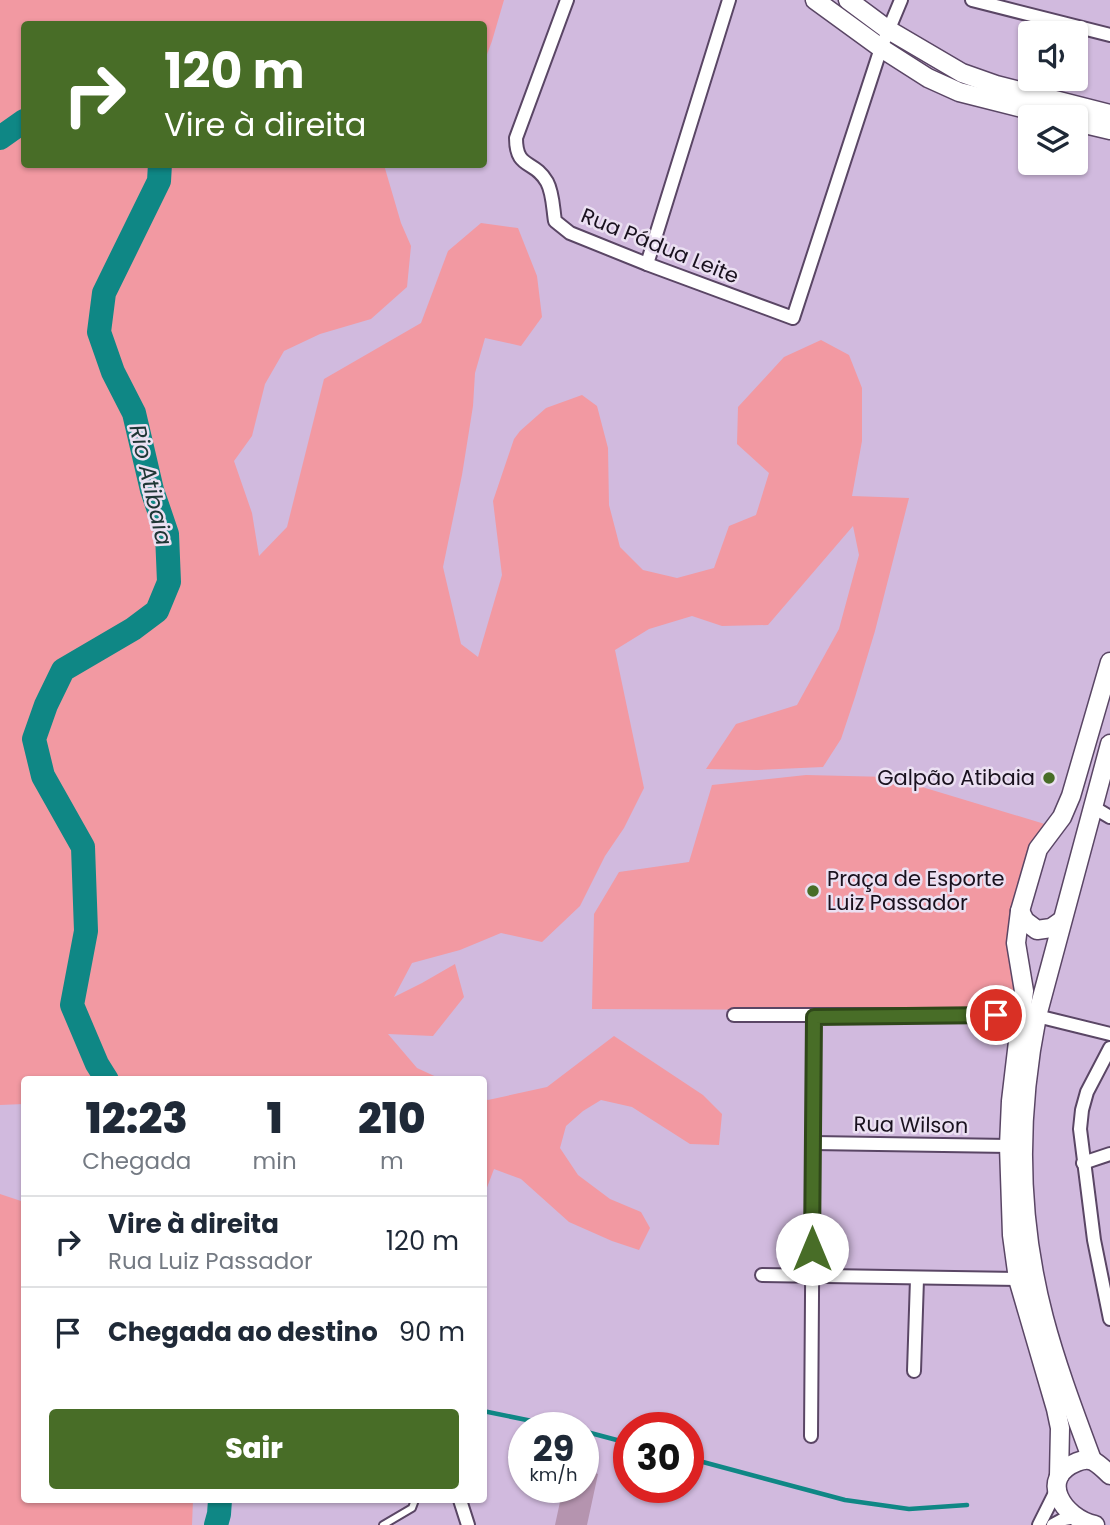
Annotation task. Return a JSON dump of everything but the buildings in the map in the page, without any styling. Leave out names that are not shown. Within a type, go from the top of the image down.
[{"type":"main road","points":[[815,0],[928,78],[959,92],[1023,105]]},
{"type":"main road","points":[[848,0],[887,29],[962,73],[1042,105]]},
{"type":"main road","points":[[1088,113],[1110,114]]},
{"type":"main road","points":[[1088,125],[1110,130]]},
{"type":"main road","points":[[1092,1461],[1044,1316],[1029,1240],[1024,1193],[1023,1116],[1029,1055],[1029,1015],[1016,943],[1020,911],[1038,849],[1062,817],[1071,796],[1110,662]]},
{"type":"main road","points":[[1110,744],[1061,921],[1029,1015],[1011,1101],[1009,1146],[1012,1235],[1018,1279],[1060,1428],[1058,1483],[1061,1504],[1089,1523],[1110,1521]]},
{"type":"main road","points":[[1051,831],[1065,830],[1076,836],[1081,848]]},
{"type":"main road","points":[[1020,911],[1025,921],[1037,930],[1051,928],[1061,921]]},
{"type":"main road","points":[[1058,1483],[1069,1465],[1084,1460],[1092,1461],[1110,1475]]},
{"type":"street","name":"Rua Pádua Leite","points":[[567,0],[516,138],[516,151],[522,161],[536,169],[548,183],[555,221],[570,233],[793,318],[881,48]]},
{"type":"street","points":[[648,264],[729,0]]},
{"type":"street","points":[[881,48],[901,0]]},
{"type":"street","points":[[972,0],[1110,35]]},
{"type":"street","points":[[1093,807],[1110,817]]},
{"type":"street","points":[[734,1016],[1029,1015],[1110,1034]]},
{"type":"street","points":[[810,1436],[814,1017]]},
{"type":"street","points":[[1110,1048],[1087,1092],[1080,1129],[1094,1240],[1110,1319]]},
{"type":"street","name":"Rua Wilson","points":[[813,1143],[1009,1146]]},
{"type":"street","points":[[1083,1163],[1110,1154]]},
{"type":"street","points":[[762,1275],[1018,1279]]},
{"type":"street","points":[[914,1371],[917,1279]]},
{"type":"street","points":[[1039,1525],[1058,1483]]},
{"type":"street","points":[[461,1503],[468,1525]]},
{"type":"street","points":[[1053,1525],[1064,1519],[1089,1523]]},
{"type":"lane","points":[[383,1525],[412,1508],[414,1503]]},
{"type":"shaded area","points":[[0,0],[504,0],[487,54],[487,21],[21,21],[21,168],[385,168],[401,223],[411,246],[407,287],[371,319],[320,334],[284,351],[265,384],[252,436],[234,461],[252,513],[259,556],[287,527],[324,379],[421,323],[448,251],[481,223],[518,228],[537,276],[542,317],[521,346],[485,338],[475,373],[473,406],[462,475],[443,567],[461,644],[478,657],[502,575],[493,501],[514,439],[546,408],[582,395],[597,406],[608,448],[609,505],[620,547],[643,570],[677,578],[714,568],[729,526],[756,515],[769,473],[737,444],[738,407],[784,357],[821,340],[849,355],[862,388],[862,441],[852,496],[909,498],[875,631],[841,739],[823,767],[706,769],[736,724],[797,705],[839,629],[859,555],[853,526],[768,625],[722,626],[692,616],[649,629],[615,650],[644,788],[580,906],[542,942],[501,933],[460,950],[412,963],[394,997],[455,964],[464,997],[433,1036],[388,1034],[417,1068],[434,1076],[21,1076],[21,1104],[0,1105]]},
{"type":"shaded area","name":"Praça de Esporte Luiz Passador","points":[[806,775],[889,777],[1048,825],[1031,846],[1018,1011],[592,1009],[594,914],[619,872],[689,862],[712,785]]},
{"type":"shaded area","points":[[614,1036],[703,1095],[722,1114],[719,1145],[690,1144],[632,1107],[601,1100],[566,1126],[560,1148],[578,1175],[610,1199],[641,1212],[650,1228],[639,1250],[569,1222],[521,1179],[494,1169],[487,1187],[487,1100],[547,1087]]},
{"type":"shaded area","points":[[0,1194],[21,1201],[21,1503],[193,1503],[192,1525],[0,1525]]},
{"type":"waterway","name":"Rio Atibaia","points":[[0,138],[21,123]]},
{"type":"waterway","name":"Rio Atibaia","points":[[104,1076],[72,1005],[86,931],[83,847],[43,776],[34,739],[46,705],[63,670],[133,629],[157,611],[169,582],[167,534],[152,490],[134,413],[113,372],[99,332],[104,293],[159,181],[160,168]]},
{"type":"waterway","points":[[487,1412],[508,1416]]},
{"type":"waterway","points":[[599,1435],[613,1439]]},
{"type":"waterway","points":[[704,1462],[845,1500],[909,1509],[967,1505]]},
{"type":"waterway","name":"Rio Atibaia","points":[[216,1525],[220,1503]]},
{"type":"place","name":"Galpão Atibaia","points":[[1049,778]]},
{"type":"place","name":"Praça de Esporte Luiz Passador","points":[[813,891]]},
{"type":"route","points":[[812,1249],[814,1017],[996,1015]]}]
